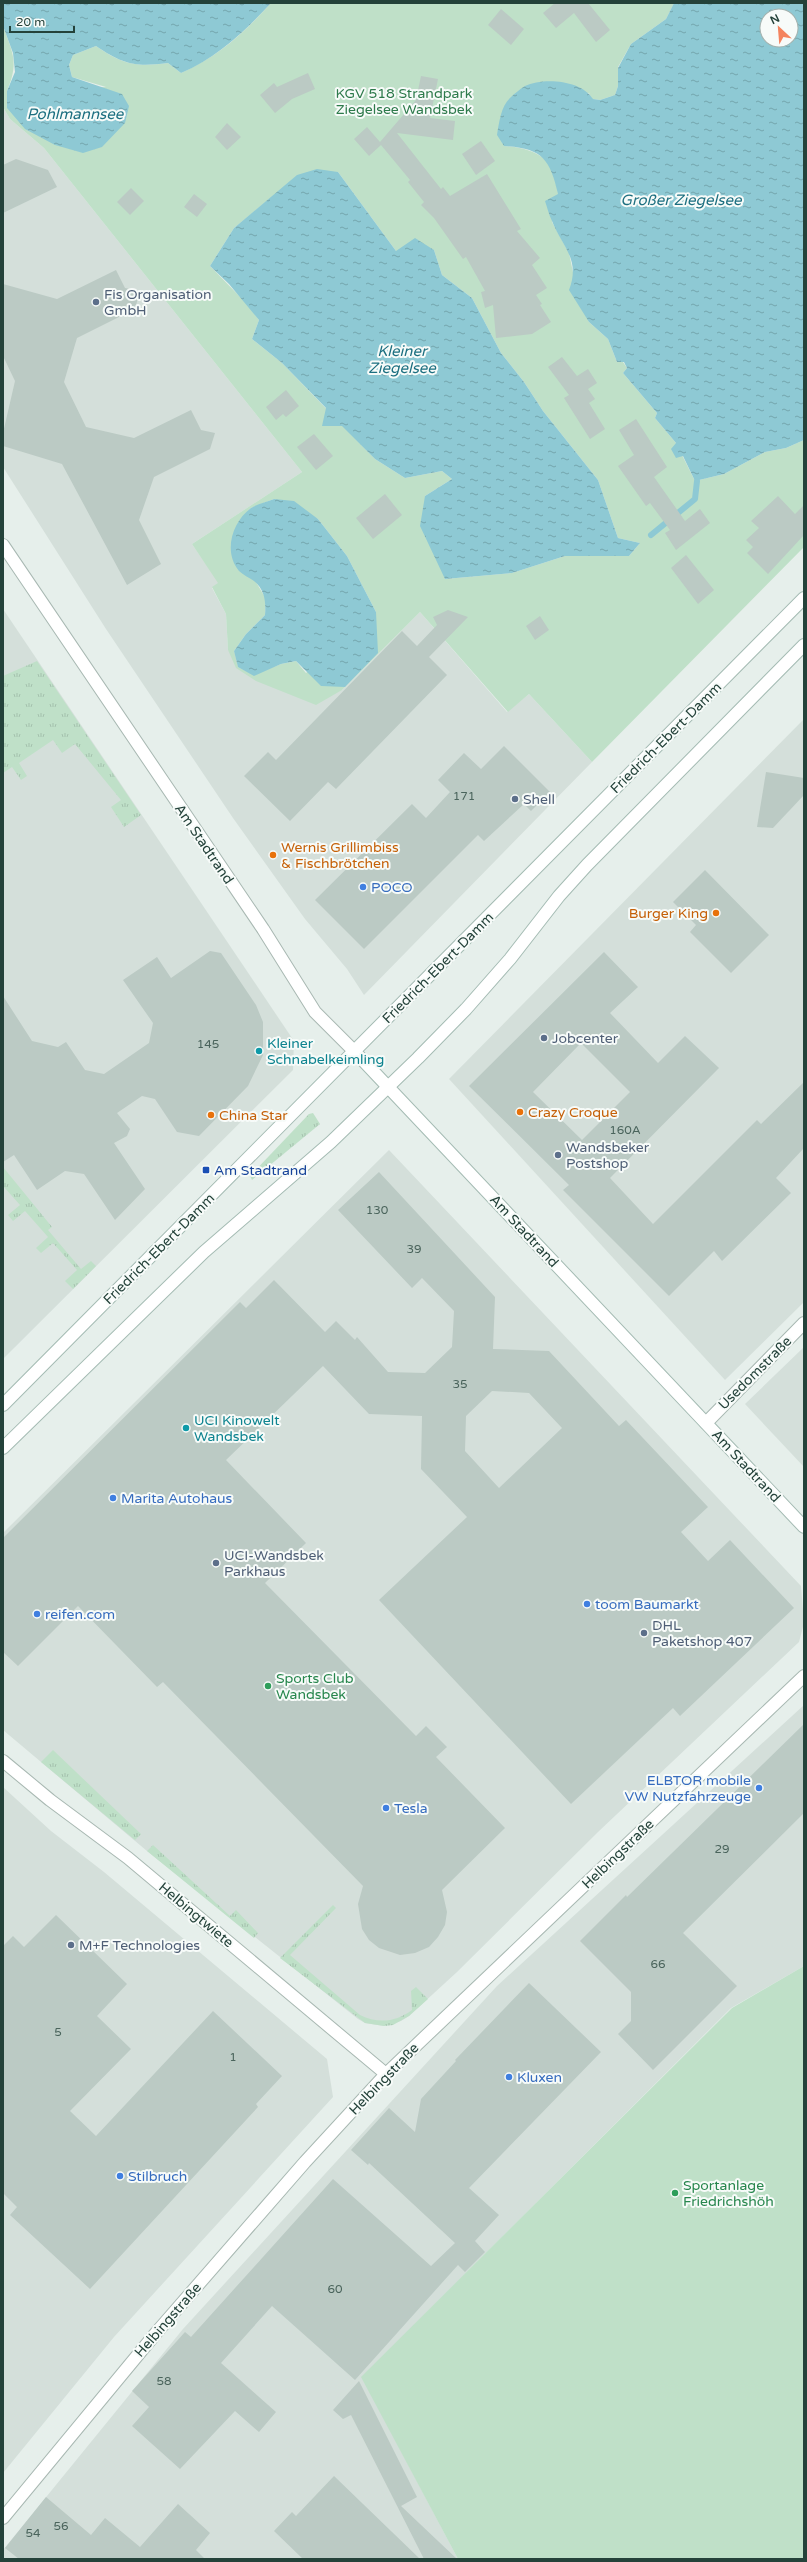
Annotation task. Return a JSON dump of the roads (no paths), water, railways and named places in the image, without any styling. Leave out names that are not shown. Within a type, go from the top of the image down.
[{"type":"main road","name":"Am Stadtrand","points":[[3,545],[263,929],[315,1012],[389,1087],[804,1527]]},
{"type":"main road","name":"Friedrich-Ebert-Damm","points":[[3,1405],[804,598]]},
{"type":"main road","points":[[3,1448],[204,1252],[331,1142],[389,1087],[466,1009],[587,865],[804,645]]},
{"type":"main road","name":"Usedomstraße","points":[[706,1423],[804,1323]]},
{"type":"main road","name":"Helbingstraße","points":[[3,2518],[167,2321],[305,2162],[386,2074],[804,1676]]},
{"type":"main road","name":"Helbingtwiete","points":[[3,1761],[50,1800],[128,1858],[386,2074]]},
{"type":"water","name":"Pohlmannsee","points":[[4,3],[271,3],[230,43],[194,67],[181,73],[168,63],[147,65],[123,61],[96,46],[73,55],[69,65],[72,77],[122,94],[129,106],[125,123],[102,147],[83,153],[55,145],[25,129],[7,108],[7,91],[15,72],[13,53],[3,26]]},
{"type":"water","name":"Großer Ziegelsee","points":[[674,3],[804,3],[804,440],[786,448],[765,452],[724,474],[695,481],[683,456],[676,458],[671,449],[676,443],[655,418],[657,413],[623,373],[627,368],[624,362],[617,362],[608,339],[589,322],[569,290],[573,270],[572,261],[551,219],[545,201],[558,194],[552,172],[542,158],[536,153],[527,149],[504,146],[497,135],[504,105],[513,95],[525,86],[533,83],[552,81],[571,84],[588,93],[593,99],[600,100],[615,95],[618,86],[618,68],[631,44],[666,19]]},
{"type":"water","name":"Kleiner Ziegelsee","points":[[317,169],[338,172],[396,251],[415,238],[434,250],[442,275],[472,298],[501,353],[524,382],[543,411],[598,480],[618,538],[640,543],[629,556],[565,556],[512,573],[445,579],[420,526],[425,496],[452,479],[442,471],[405,478],[375,459],[342,426],[322,426],[326,408],[282,363],[252,339],[259,320],[229,284],[210,266],[234,228],[297,175]]},
{"type":"water","points":[[274,499],[294,501],[318,519],[347,556],[376,612],[378,653],[345,687],[321,686],[296,661],[281,664],[254,676],[238,667],[234,651],[246,634],[265,615],[265,605],[263,592],[258,585],[242,574],[234,563],[231,555],[232,538],[239,521],[244,514],[259,504]]},
{"type":"waterway","points":[[651,535],[695,499],[697,481]]},
{"type":"place","name":"Fis Organisation GmbH","points":[[96,302]]},
{"type":"place","name":"Shell","points":[[515,799]]},
{"type":"place","name":"Wernis Grillimbiss & Fischbrötchen","points":[[273,855]]},
{"type":"place","name":"POCO","points":[[363,887]]},
{"type":"place","name":"Burger King","points":[[716,913]]},
{"type":"place","name":"Jobcenter","points":[[544,1038]]},
{"type":"place","name":"Kleiner Schnabelkeimling","points":[[259,1051]]},
{"type":"place","name":"Crazy Croque","points":[[520,1112]]},
{"type":"place","name":"China Star","points":[[211,1115]]},
{"type":"place","name":"Wandsbeker Postshop","points":[[558,1155]]},
{"type":"place","name":"Am Stadtrand","points":[[206,1170]]},
{"type":"place","name":"UCI Kinowelt Wandsbek","points":[[186,1428]]},
{"type":"place","name":"Marita Autohaus","points":[[113,1498]]},
{"type":"place","name":"UCI-Wandsbek Parkhaus","points":[[216,1563]]},
{"type":"place","name":"toom Baumarkt","points":[[587,1604]]},
{"type":"place","name":"reifen.com","points":[[37,1614]]},
{"type":"place","name":"DHL Paketshop 407","points":[[644,1633]]},
{"type":"place","name":"Sports Club Wandsbek","points":[[268,1686]]},
{"type":"place","name":"ELBTOR mobile VW Nutzfahrzeuge","points":[[759,1788]]},
{"type":"place","name":"Tesla","points":[[386,1808]]},
{"type":"place","name":"M+F Technologies","points":[[71,1945]]},
{"type":"place","name":"Kluxen","points":[[509,2077]]},
{"type":"place","name":"Stilbruch","points":[[120,2176]]},
{"type":"place","name":"Sportanlage Friedrichshöh","points":[[675,2193]]},
{"type":"park label","name":"KGV 518 Strandpark Ziegelsee Wandsbek","points":[[404,102]]}]
